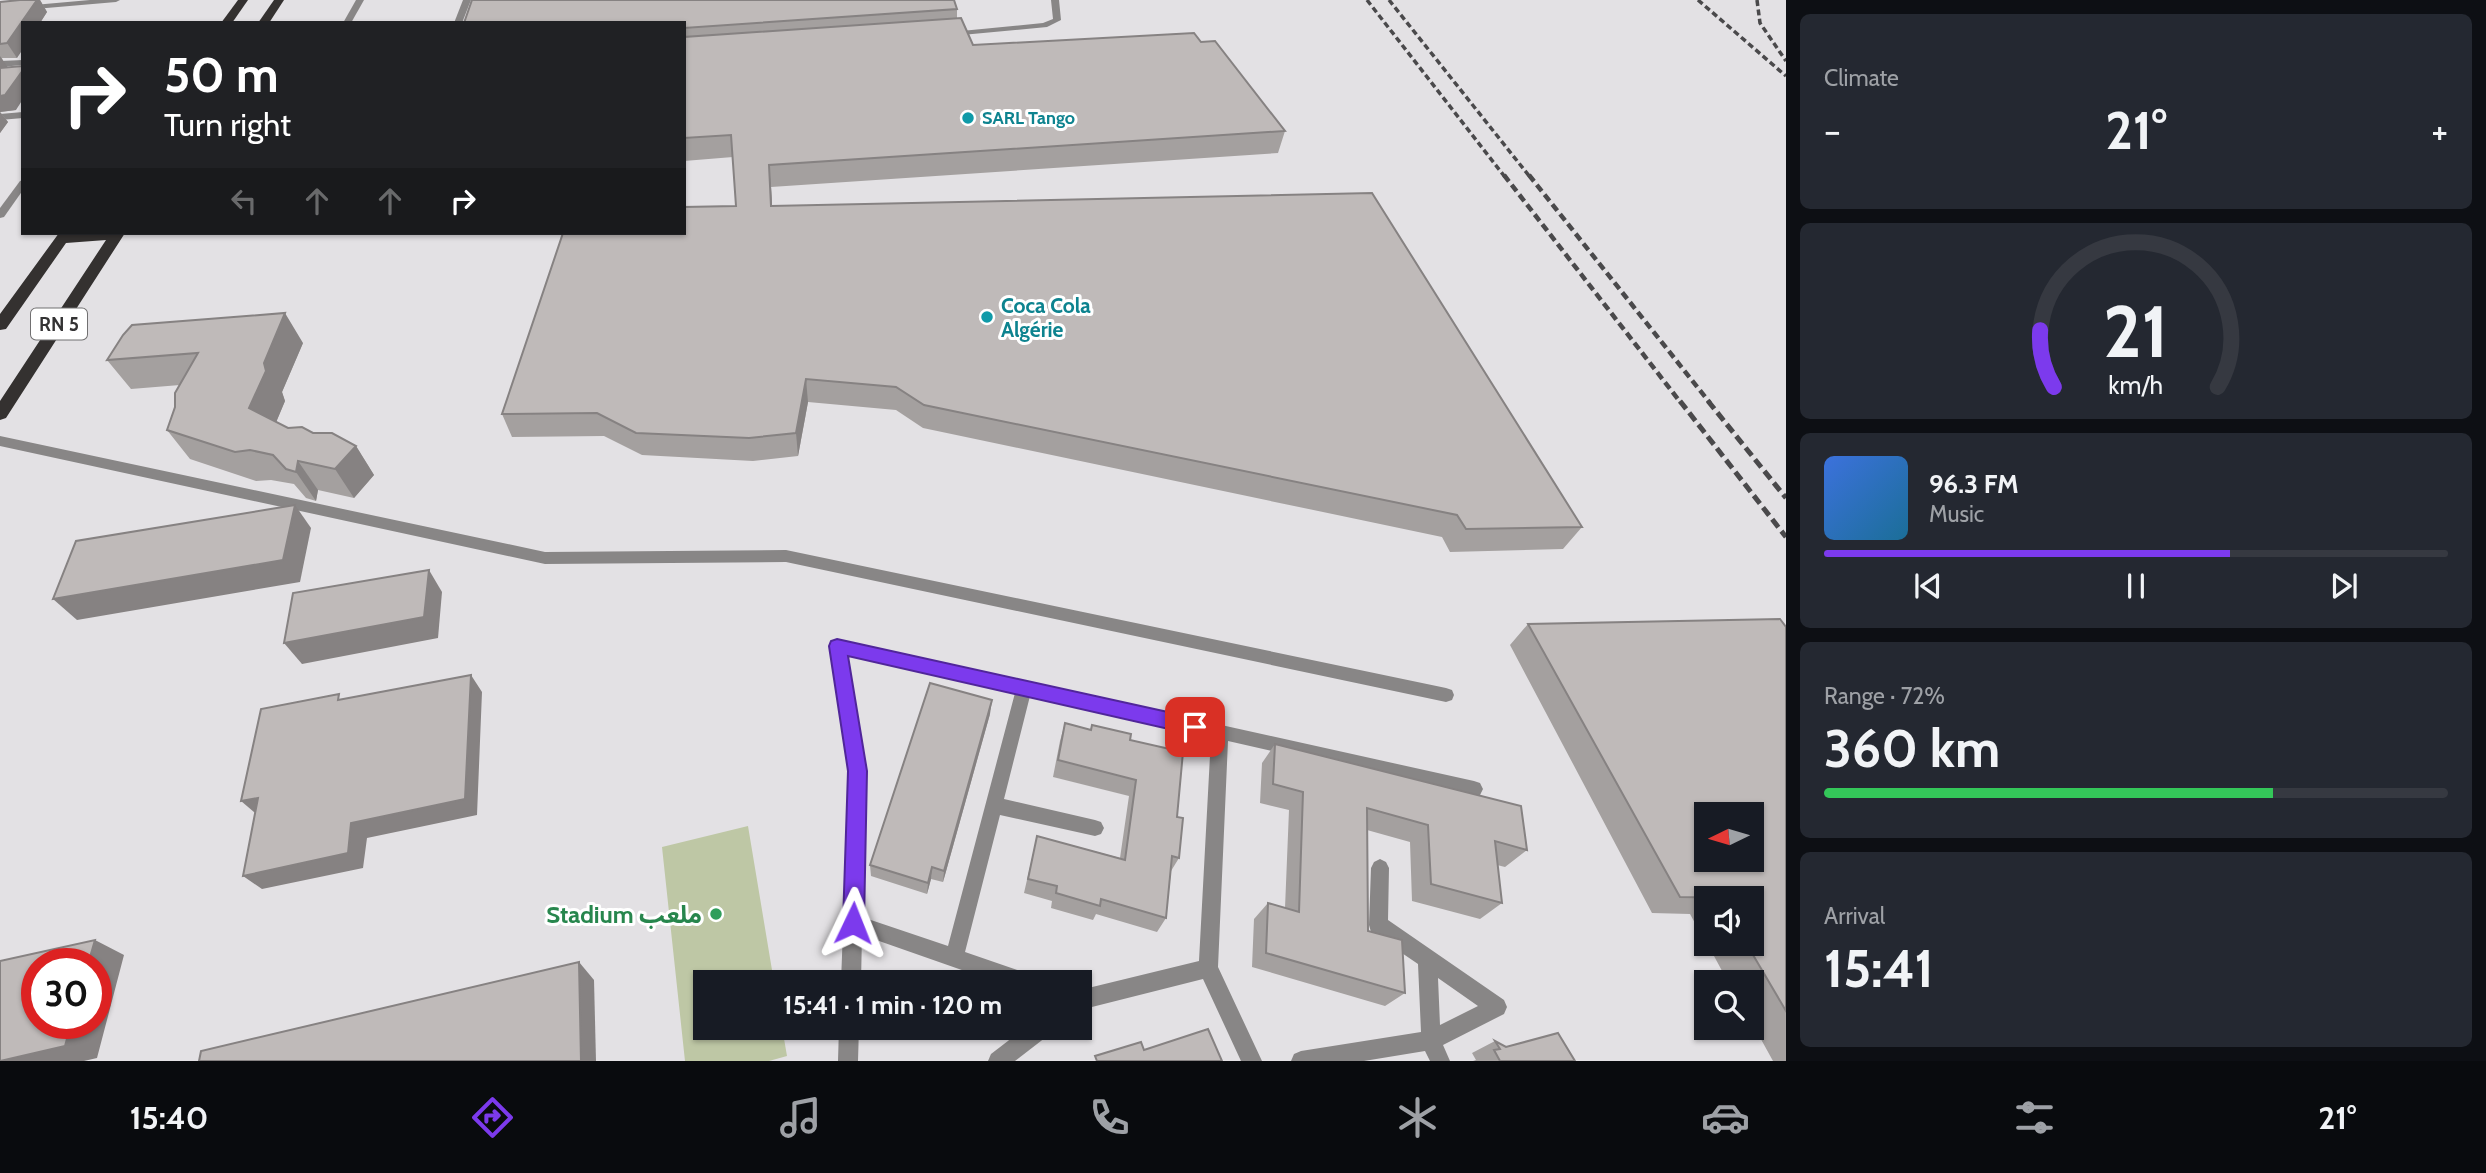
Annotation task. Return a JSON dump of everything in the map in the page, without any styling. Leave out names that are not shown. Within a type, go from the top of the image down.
[{"type":"highway","points":[[227,21],[243,0]]},
{"type":"highway","points":[[264,21],[279,0]]},
{"type":"highway","points":[[63,236],[90,235]]},
{"type":"highway","name":"RN 5","points":[[0,414],[116,235]]},
{"type":"highway","name":"RN 5","points":[[0,325],[63,236]]},
{"type":"street","points":[[0,10],[116,0]]},
{"type":"street","points":[[348,21],[360,0]]},
{"type":"street","points":[[459,21],[467,0]]},
{"type":"street","points":[[940,35],[1044,25],[1056,20],[1055,0]]},
{"type":"street","points":[[0,64],[21,62]]},
{"type":"street","points":[[0,117],[21,115]]},
{"type":"street","points":[[0,215],[21,186]]},
{"type":"street","points":[[0,440],[545,558],[786,556],[1446,695]]},
{"type":"street","points":[[851,970],[857,771],[837,646],[1474,789]]},
{"type":"street","points":[[954,958],[1024,688]]},
{"type":"street","points":[[1220,732],[1209,968],[1252,1061]]},
{"type":"street","points":[[994,805],[1096,828]]},
{"type":"street","points":[[1301,1061],[1430,1041],[1497,1007],[1378,925],[1380,868]]},
{"type":"street","points":[[853,923],[990,970]]},
{"type":"street","points":[[1427,957],[1430,1041],[1440,1061]]},
{"type":"street","points":[[1092,997],[1209,968]]},
{"type":"street","points":[[848,1061],[849,1040]]},
{"type":"street","points":[[1001,1060],[1026,1040]]},
{"type":"green space","name":"Stadium ملعب","points":[[748,826],[772,970],[693,970],[693,1040],[784,1040],[787,1056],[769,1061],[685,1061],[662,847]]},
{"type":"building","points":[[37,0],[7,43],[0,44],[0,2]]},
{"type":"building","points":[[472,0],[954,0],[957,9],[686,28],[686,21],[465,21]]},
{"type":"building","name":"Coca Cola Algérie","points":[[961,18],[973,45],[1194,33],[1201,42],[1215,41],[1285,131],[769,165],[771,206],[1372,193],[1582,527],[1466,529],[1457,515],[924,405],[896,387],[806,379],[796,433],[749,438],[636,433],[597,413],[502,414],[562,235],[686,235],[686,207],[736,206],[731,135],[686,138],[686,37]]},
{"type":"building","points":[[21,66],[21,73],[5,95],[0,96],[0,68]]},
{"type":"building","points":[[285,313],[264,363],[266,371],[249,408],[288,428],[302,427],[313,433],[332,433],[356,446],[335,469],[298,461],[296,472],[286,469],[273,455],[250,450],[235,452],[167,430],[175,407],[175,393],[198,353],[107,360],[132,325]]},
{"type":"building","points":[[295,505],[283,560],[53,599],[76,541]]},
{"type":"building","points":[[429,570],[424,617],[284,643],[293,593]]},
{"type":"building","points":[[1780,619],[1786,627],[1786,1011],[1754,956],[1764,956],[1764,886],[1694,886],[1694,897],[1680,897],[1528,624]]},
{"type":"building","points":[[471,675],[465,799],[351,823],[348,853],[243,876],[258,798],[241,801],[261,709],[339,694],[338,700]]},
{"type":"building","points":[[930,683],[992,700],[944,871],[932,867],[928,883],[870,865]]},
{"type":"building","points":[[1065,723],[1091,730],[1092,725],[1131,734],[1130,740],[1183,752],[1177,817],[1183,818],[1179,858],[1172,856],[1166,918],[1101,899],[1100,906],[1056,893],[1057,886],[1028,879],[1037,836],[1125,860],[1136,780],[1058,760]]},
{"type":"building","points":[[1275,744],[1521,806],[1527,850],[1495,841],[1502,903],[1431,884],[1428,825],[1367,808],[1368,931],[1402,940],[1405,993],[1266,953],[1268,903],[1299,912],[1303,792],[1273,784]]},
{"type":"building","points":[[95,940],[93,948],[59,948]]},
{"type":"building","points":[[21,956],[21,1039],[67,1039],[65,1046],[0,1061],[0,961]]},
{"type":"building","points":[[579,962],[581,1061],[199,1061],[201,1051]]},
{"type":"building","points":[[1208,1029],[1222,1061],[1097,1061],[1095,1056],[1141,1042],[1144,1050]]},
{"type":"building","points":[[1558,1033],[1575,1061],[1500,1061],[1494,1050],[1500,1049],[1495,1041],[1506,1047]]},
{"type":"railway","points":[[1367,0],[1505,177]]},
{"type":"railway","points":[[1389,0],[1530,177]]},
{"type":"railway","points":[[1698,0],[1786,76]]},
{"type":"railway","points":[[1757,0],[1760,23],[1786,61]]},
{"type":"railway","points":[[1504,175],[1681,403]]},
{"type":"railway","points":[[1529,175],[1710,403]]},
{"type":"railway","points":[[1680,401],[1786,537]]},
{"type":"railway","points":[[1708,401],[1786,498]]},
{"type":"place","name":"SARL Tango","points":[[968,118]]},
{"type":"place","name":"Coca Cola Algérie","points":[[987,317]]},
{"type":"place","name":"Stadium ملعب","points":[[716,914]]},
{"type":"route","points":[[853,923],[857,771],[837,646],[1195,727]]}]
